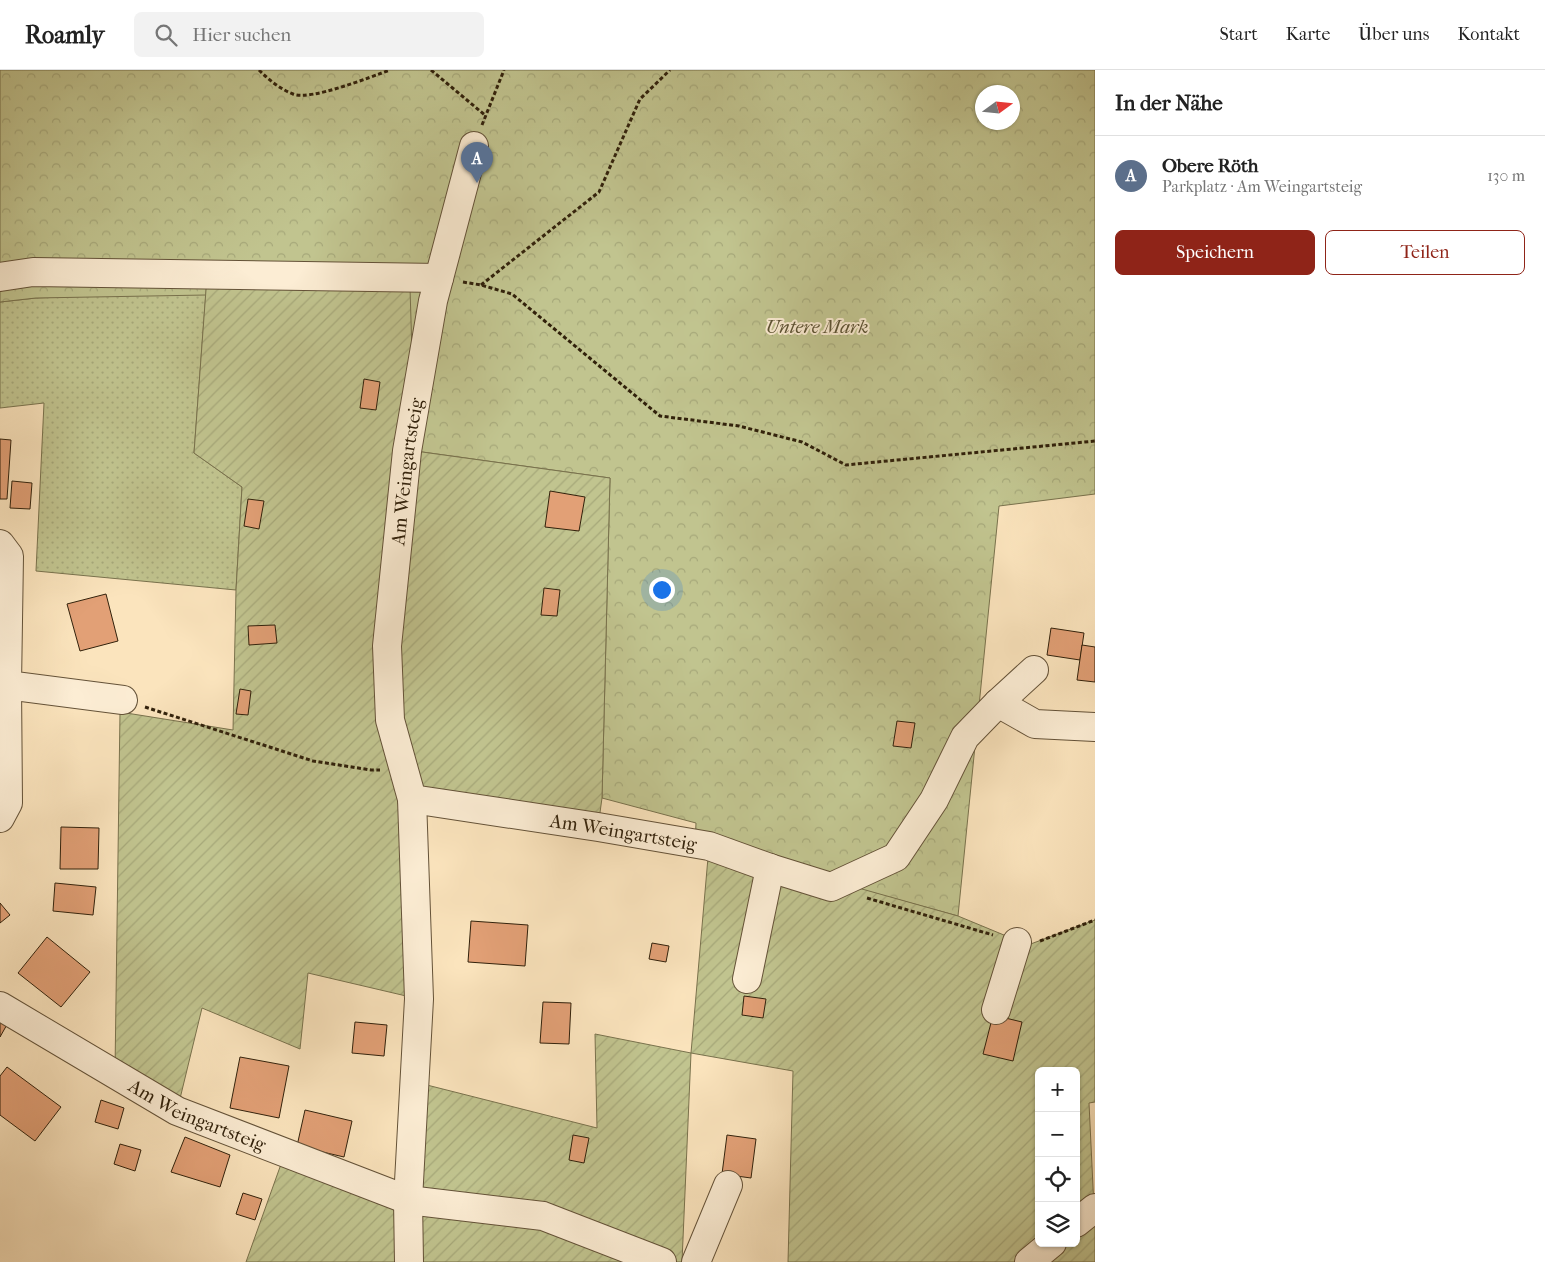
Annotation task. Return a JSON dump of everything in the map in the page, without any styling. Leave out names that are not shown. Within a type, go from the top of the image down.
[{"type":"street","name":"Am Weingartsteig","points":[[409,1262],[408,1200],[419,1000],[412,799],[390,720],[387,646],[407,452],[433,301],[474,146]]},
{"type":"street","points":[[0,277],[33,272],[439,278]]},
{"type":"street","points":[[0,544],[9,556],[8,803],[0,818]]},
{"type":"street","points":[[830,886],[896,858],[934,800],[965,737],[1034,670]]},
{"type":"street","points":[[7,685],[123,700]]},
{"type":"street","points":[[998,703],[1035,724],[1095,727]]},
{"type":"street","name":"Am Weingartsteig","points":[[412,799],[709,846],[770,868],[830,886]]},
{"type":"street","points":[[747,979],[770,868]]},
{"type":"street","points":[[996,1010],[1017,942]]},
{"type":"street","name":"Am Weingartsteig","points":[[0,1006],[177,1111],[408,1200]]},
{"type":"street","points":[[696,1262],[728,1185]]},
{"type":"street","points":[[408,1200],[543,1216],[662,1262]]},
{"type":"street","points":[[1080,1220],[1095,1208]]},
{"type":"street","points":[[1029,1262],[1047,1247]]},
{"type":"path","points":[[259,70],[272,83],[295,95],[327,92],[390,70]]},
{"type":"path","points":[[431,70],[486,116]]},
{"type":"path","points":[[474,146],[504,70]]},
{"type":"path","points":[[481,285],[599,192],[640,99],[670,70]]},
{"type":"path","points":[[439,278],[481,285],[512,294],[660,416],[739,426],[802,442],[846,465],[1095,441]]},
{"type":"path","points":[[123,700],[313,761],[371,770],[403,770]]},
{"type":"path","points":[[830,886],[1028,946],[1095,920]]},
{"type":"green space","name":"Untere Mark","points":[[0,70],[1095,70],[1095,494],[999,506],[958,916],[695,844],[696,823],[602,798],[610,478],[415,451],[207,276],[206,295],[36,298],[0,302]]},
{"type":"green space","points":[[207,276],[410,288],[415,451],[610,478],[602,798],[598,827],[412,799],[419,999],[308,973],[300,1049],[202,1008],[177,1111],[115,1071],[120,712],[233,730],[236,590],[242,487],[194,453]]},
{"type":"green space","points":[[206,292],[194,453],[242,487],[236,590],[36,571],[44,403],[0,408],[0,302],[36,298]]},
{"type":"green space","points":[[709,846],[958,916],[1028,945],[1095,920],[1095,1102],[1089,1103],[1095,1208],[1095,1262],[788,1262],[793,1071],[691,1053]]},
{"type":"green space","points":[[595,1034],[691,1053],[682,1262],[246,1262],[285,1153],[408,1200],[415,1082],[597,1128]]},
{"type":"building","points":[[364,379],[380,382],[376,410],[360,408]]},
{"type":"building","points":[[0,439],[11,440],[7,499],[0,499]]},
{"type":"building","points":[[12,481],[32,483],[30,509],[10,508]]},
{"type":"building","points":[[550,491],[585,497],[579,531],[545,527]]},
{"type":"building","points":[[248,499],[264,501],[259,529],[244,526]]},
{"type":"building","points":[[544,588],[560,590],[557,616],[541,615]]},
{"type":"building","points":[[106,594],[118,641],[80,651],[67,604]]},
{"type":"building","points":[[275,625],[277,643],[249,645],[248,626]]},
{"type":"building","points":[[1051,628],[1084,633],[1080,660],[1047,655]]},
{"type":"building","points":[[1082,645],[1095,647],[1095,682],[1077,680]]},
{"type":"building","points":[[240,689],[251,691],[248,715],[236,714]]},
{"type":"building","points":[[897,721],[915,723],[911,748],[893,746]]},
{"type":"building","points":[[61,827],[99,828],[98,869],[60,869]]},
{"type":"building","points":[[55,883],[96,887],[93,915],[53,911]]},
{"type":"building","points":[[0,903],[10,915],[0,923]]},
{"type":"building","points":[[471,921],[528,925],[525,966],[468,962]]},
{"type":"building","points":[[47,937],[90,972],[61,1007],[18,973]]},
{"type":"building","points":[[652,943],[669,946],[666,962],[649,959]]},
{"type":"building","points":[[744,996],[766,999],[763,1018],[742,1015]]},
{"type":"building","points":[[543,1002],[571,1003],[569,1044],[540,1043]]},
{"type":"building","points":[[0,1015],[9,1021],[0,1037]]},
{"type":"building","points":[[993,1015],[1022,1022],[1013,1061],[983,1054]]},
{"type":"building","points":[[355,1022],[387,1025],[384,1056],[352,1053]]},
{"type":"building","points":[[240,1057],[289,1066],[279,1118],[230,1108]]},
{"type":"building","points":[[7,1067],[61,1107],[35,1141],[0,1115],[0,1076]]},
{"type":"building","points":[[101,1100],[124,1108],[118,1129],[95,1122]]},
{"type":"building","points":[[305,1110],[352,1121],[344,1157],[297,1146]]},
{"type":"building","points":[[573,1135],[589,1138],[584,1163],[569,1160]]},
{"type":"building","points":[[727,1135],[756,1139],[751,1178],[722,1174]]},
{"type":"building","points":[[185,1137],[230,1155],[220,1187],[171,1172]]},
{"type":"building","points":[[120,1144],[141,1150],[135,1171],[114,1164]]},
{"type":"building","points":[[243,1193],[262,1199],[255,1220],[236,1214]]},
{"type":"place","name":"Obere Röth","points":[[477,183]]}]
